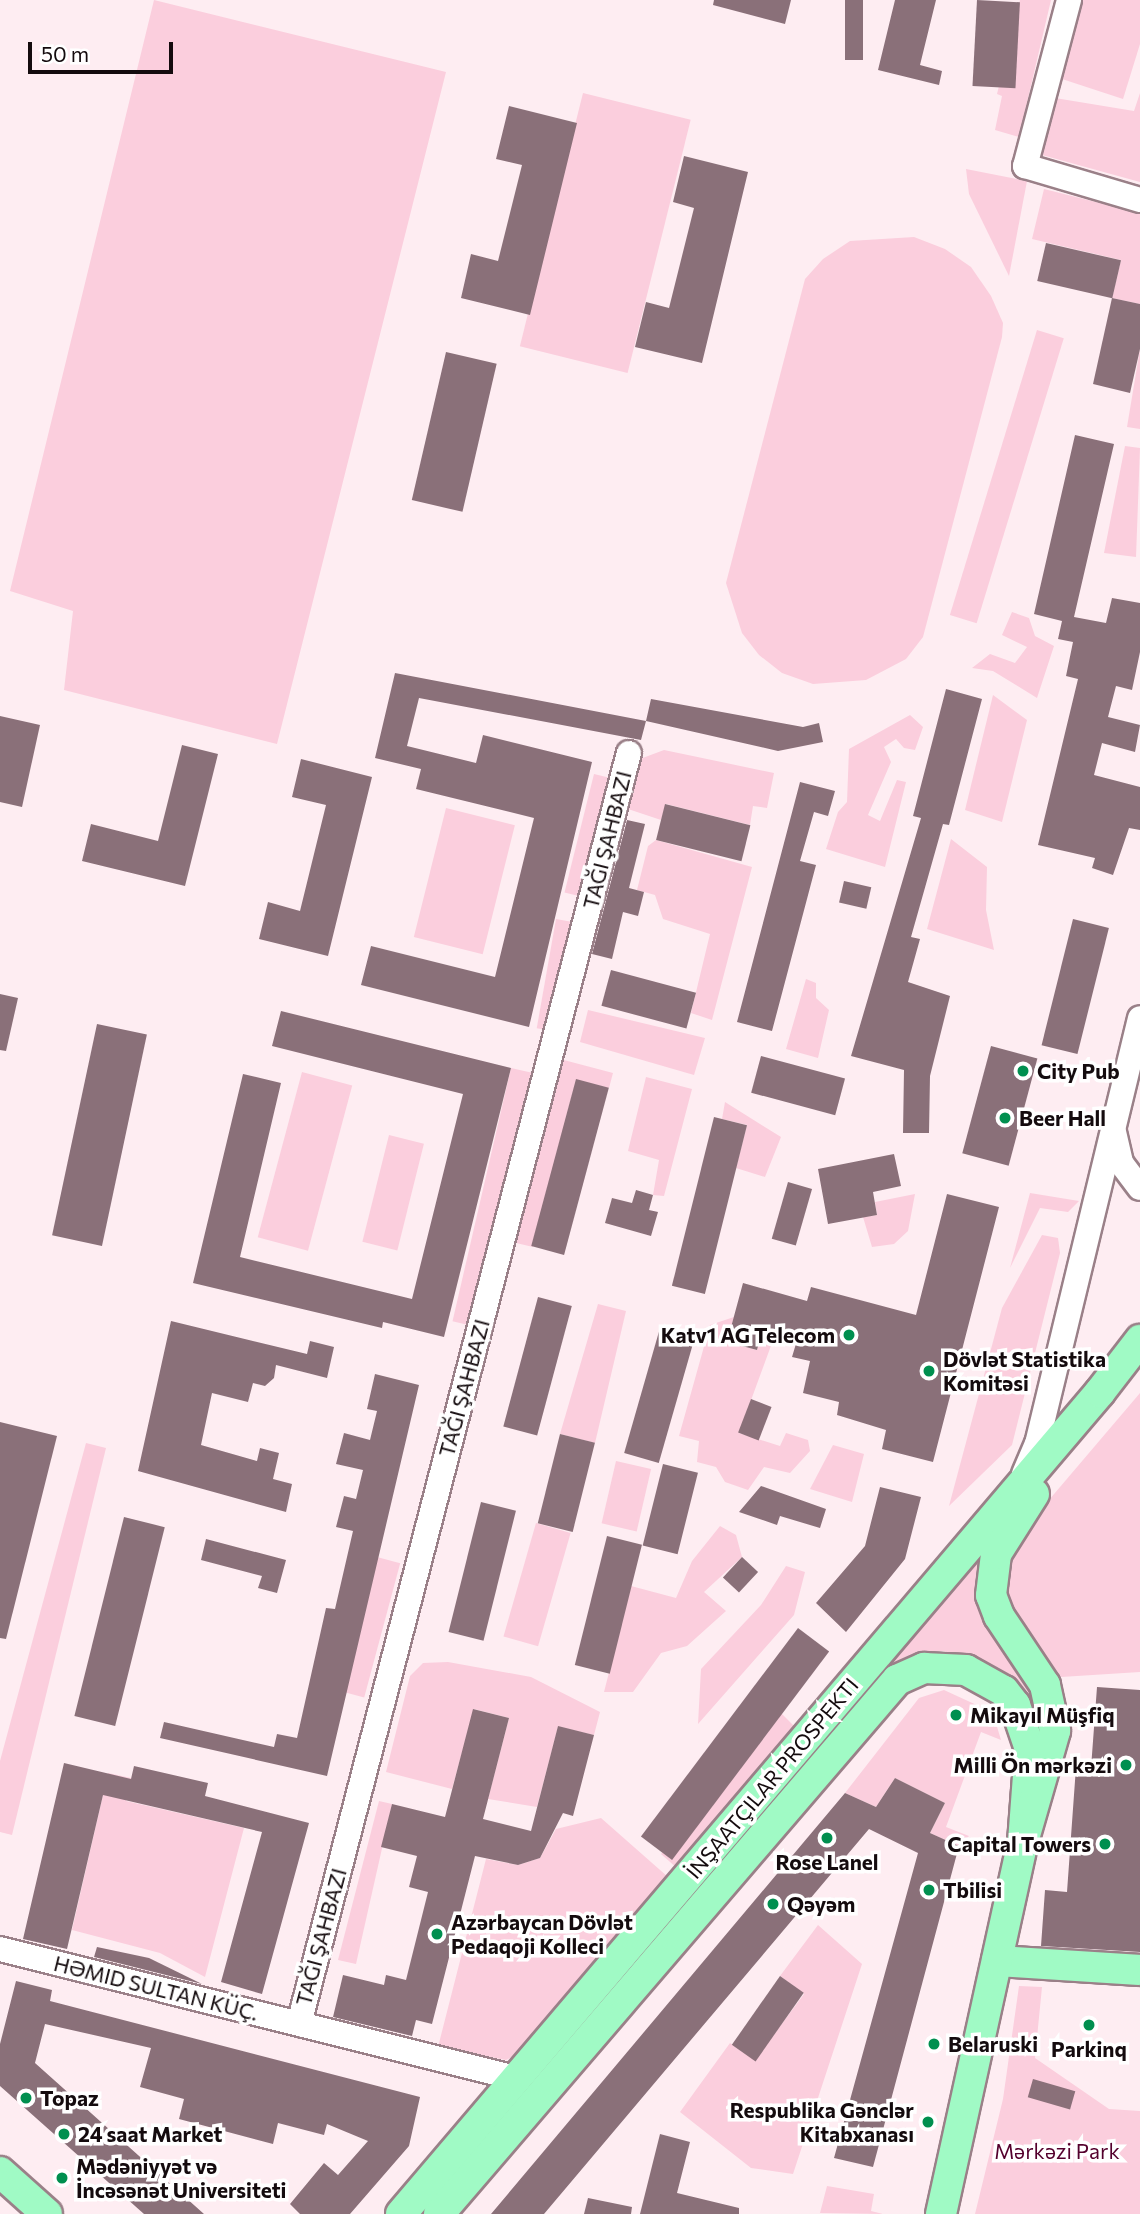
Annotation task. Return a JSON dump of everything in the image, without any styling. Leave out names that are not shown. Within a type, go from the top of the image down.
[{"type":"main road","points":[[401,2214],[1014,1494],[1140,1340]]},
{"type":"main road","points":[[941,2214],[1023,1842],[1050,1756],[1053,1706],[1033,1660],[999,1616],[991,1595],[991,1571],[996,1554],[1100,1392],[1140,1360]]},
{"type":"main road","points":[[439,2214],[897,1680],[924,1668],[966,1671],[1004,1691],[1015,1705],[1030,1749],[1023,1842]]},
{"type":"main road","points":[[997,1961],[1140,1970]]},
{"type":"main road","points":[[0,2172],[47,2214]]},
{"type":"street","points":[[1069,0],[1025,166],[1140,200]]},
{"type":"street","points":[[299,2024],[629,753]]},
{"type":"street","points":[[1014,1494],[1037,1444],[1140,1018]]},
{"type":"street","points":[[1113,1128],[1121,1163],[1140,1188]]},
{"type":"street","name":"HƏMID SULTAN KÜÇ.","points":[[0,1949],[516,2078]]},
{"type":"green space","points":[[154,0],[446,72],[277,744],[64,690],[73,611],[10,591]]},
{"type":"green space","points":[[1020,0],[1051,0],[1019,137],[995,130],[1002,96],[997,94]]},
{"type":"green space","points":[[1082,0],[1140,0],[1140,44],[1123,99],[1062,79]]},
{"type":"green space","points":[[583,93],[691,120],[628,373],[520,346]]},
{"type":"green space","points":[[1140,93],[1140,182],[1042,155],[1055,98],[1134,111]]},
{"type":"green space","points":[[966,169],[1027,181],[1009,276],[969,194]]},
{"type":"green space","points":[[1044,189],[1140,213],[1140,304],[1112,298],[1121,260],[1032,239]]},
{"type":"green space","points":[[914,237],[945,249],[971,267],[991,296],[1003,323],[1002,337],[923,637],[906,659],[866,680],[813,684],[782,673],[759,655],[742,633],[726,583],[805,279],[823,259],[850,241]]},
{"type":"green space","points":[[1037,330],[1064,338],[977,623],[950,615]]},
{"type":"green space","points":[[1140,349],[1140,429],[1127,427]]},
{"type":"green space","points":[[1125,446],[1140,448],[1136,557],[1104,553]]},
{"type":"green space","points":[[1012,612],[1029,618],[1035,636],[1054,646],[1037,698],[993,671],[972,668],[990,654],[1015,663],[1027,647],[1002,635]]},
{"type":"green space","points":[[993,695],[1027,720],[1002,822],[965,810]]},
{"type":"green space","points":[[910,715],[923,727],[915,750],[904,748],[896,739],[884,747],[891,762],[868,815],[880,821],[897,780],[906,782],[885,867],[826,849],[838,812],[847,802],[849,749]]},
{"type":"green space","points":[[664,750],[774,773],[767,808],[753,806],[750,825],[666,804],[661,820],[628,809],[640,759]]},
{"type":"green space","points":[[594,774],[610,778],[580,896],[564,892]]},
{"type":"green space","points":[[446,808],[515,825],[483,954],[414,937]]},
{"type":"green space","points":[[951,839],[987,867],[986,910],[994,950],[927,929]]},
{"type":"green space","points":[[656,840],[752,867],[712,1020],[691,1013],[710,934],[663,919],[655,895],[637,890],[648,846]]},
{"type":"green space","points":[[556,919],[573,922],[553,1031],[537,1028]]},
{"type":"green space","points":[[806,979],[816,983],[816,998],[829,1010],[818,1058],[786,1049]]},
{"type":"green space","points":[[588,1010],[705,1038],[694,1075],[580,1042]]},
{"type":"green space","points":[[560,1059],[613,1073],[609,1088],[576,1080],[533,1247],[512,1242]]},
{"type":"green space","points":[[511,1068],[536,1074],[478,1327],[453,1321]]},
{"type":"green space","points":[[302,1072],[352,1085],[308,1251],[258,1237]]},
{"type":"green space","points":[[646,1077],[692,1089],[664,1196],[653,1195],[659,1160],[628,1151]]},
{"type":"green space","points":[[725,1102],[781,1137],[765,1177],[736,1168],[747,1125],[722,1119]]},
{"type":"green space","points":[[389,1135],[424,1144],[397,1250],[362,1242]]},
{"type":"green space","points":[[1030,1193],[1079,1201],[1068,1212],[1040,1208],[1010,1268]]},
{"type":"green space","points":[[915,1194],[908,1231],[894,1244],[872,1247],[863,1217],[877,1215],[875,1202]]},
{"type":"green space","points":[[1042,1235],[1058,1238],[1060,1253],[1012,1445],[949,1506],[1002,1308]]},
{"type":"green space","points":[[598,1304],[626,1311],[595,1443],[560,1434]]},
{"type":"green space","points":[[734,1317],[727,1342],[757,1350],[763,1328],[776,1332],[739,1433],[780,1446],[786,1433],[808,1440],[810,1451],[790,1473],[764,1467],[748,1490],[725,1482],[716,1467],[697,1462],[699,1441],[679,1436],[710,1325]]},
{"type":"green space","points":[[1140,1393],[1140,1672],[1061,1677],[1012,1610],[1005,1580],[1013,1554],[1043,1507]]},
{"type":"green space","points":[[86,1443],[106,1448],[12,1835],[0,1832],[0,1761]]},
{"type":"green space","points":[[833,1445],[864,1454],[852,1502],[810,1489]]},
{"type":"green space","points":[[616,1461],[651,1469],[637,1531],[602,1523]]},
{"type":"green space","points":[[536,1523],[571,1533],[538,1646],[503,1636]]},
{"type":"green space","points":[[720,1526],[736,1535],[742,1557],[704,1592],[726,1611],[687,1646],[661,1653],[633,1692],[604,1692],[631,1586],[676,1598],[692,1561]]},
{"type":"green space","points":[[984,1550],[979,1595],[1025,1673],[1042,1719],[1039,1749],[1038,1721],[1030,1701],[992,1665],[943,1651],[922,1652],[889,1664]]},
{"type":"green space","points":[[377,1557],[400,1563],[364,1697],[341,1691]]},
{"type":"green space","points":[[786,1566],[805,1572],[794,1615],[698,1724],[701,1669],[761,1605]]},
{"type":"green space","points":[[448,1662],[531,1677],[600,1712],[594,1735],[558,1727],[537,1807],[488,1799],[509,1718],[474,1709],[452,1789],[386,1772],[410,1676],[423,1663]]},
{"type":"green space","points":[[944,1690],[981,1707],[995,1720],[1001,1740],[981,1732],[946,1827],[969,1836],[959,1846],[930,1833],[945,1803],[895,1778],[876,1807],[845,1793],[919,1698]]},
{"type":"green space","points":[[779,1711],[799,1731],[678,1869],[661,1854]]},
{"type":"green space","points":[[108,1773],[131,1778],[126,1801],[244,1828],[205,1977],[160,1953],[72,1930]]},
{"type":"green space","points":[[379,1801],[392,1804],[356,1964],[338,1960]]},
{"type":"green space","points":[[601,1818],[668,1877],[520,2053],[506,2060],[438,2047],[486,1859],[518,1865],[540,1858],[556,1829]]},
{"type":"green space","points":[[818,1925],[862,1964],[793,2174],[751,2168],[680,2112],[730,2043],[755,2060],[804,1994],[780,1976]]},
{"type":"green space","name":"Mərkəzi Park","points":[[1019,1986],[1042,1987],[1035,2058],[1109,2109],[1140,2111],[1140,2214],[975,2214],[1003,2099]]},
{"type":"green space","points":[[827,2186],[874,2194],[871,2211],[883,2214],[820,2213]]},
{"type":"building","points":[[714,0],[791,0],[785,24],[713,5]]},
{"type":"building","points":[[845,0],[863,0],[863,60],[845,60]]},
{"type":"building","points":[[895,0],[936,0],[920,65],[942,71],[939,85],[878,70]]},
{"type":"building","points":[[977,0],[1020,2],[1015,88],[972,86]]},
{"type":"building","points":[[509,106],[577,123],[530,315],[461,298],[471,254],[498,261],[522,165],[496,159]]},
{"type":"building","points":[[684,156],[748,172],[702,363],[635,347],[646,302],[669,308],[694,208],[673,202]]},
{"type":"building","points":[[1046,243],[1121,260],[1112,298],[1037,281]]},
{"type":"building","points":[[1112,298],[1140,304],[1140,349],[1130,393],[1093,384]]},
{"type":"building","points":[[446,352],[497,364],[462,512],[412,500]]},
{"type":"building","points":[[1075,435],[1114,444],[1074,617],[1106,623],[1112,598],[1140,603],[1140,652],[1132,690],[1116,686],[1108,717],[1140,725],[1135,752],[1102,743],[1094,775],[1140,787],[1140,830],[1129,828],[1113,875],[1092,868],[1095,858],[1038,845],[1078,679],[1066,676],[1073,642],[1058,639],[1062,621],[1034,614]]},
{"type":"building","points":[[395,673],[646,721],[641,740],[419,698],[407,746],[476,763],[483,735],[592,762],[529,1027],[361,985],[371,946],[495,977],[534,818],[416,789],[421,769],[375,758]]},
{"type":"building","points":[[946,689],[982,699],[949,825],[943,824],[911,937],[920,939],[908,982],[950,996],[930,1076],[929,1133],[903,1133],[904,1070],[851,1056],[921,818],[913,816]]},
{"type":"building","points":[[651,699],[803,727],[819,723],[823,742],[778,751],[646,721]]},
{"type":"building","points":[[0,716],[40,725],[22,807],[0,802]]},
{"type":"building","points":[[182,745],[218,754],[185,886],[82,861],[91,824],[158,841]]},
{"type":"building","points":[[301,759],[372,777],[328,956],[259,939],[268,902],[300,911],[326,805],[292,797]]},
{"type":"building","points":[[800,782],[835,791],[828,816],[814,812],[800,861],[816,865],[772,1031],[737,1022]]},
{"type":"building","points":[[665,804],[750,825],[741,861],[656,840]]},
{"type":"building","points":[[627,820],[645,824],[629,888],[644,892],[638,916],[623,912],[612,959],[592,954]]},
{"type":"building","points":[[844,881],[871,887],[866,909],[839,902]]},
{"type":"building","points":[[1073,919],[1109,928],[1077,1054],[1042,1045]]},
{"type":"building","points":[[611,970],[696,993],[686,1029],[601,1006]]},
{"type":"building","points":[[0,994],[18,998],[6,1051],[0,1050]]},
{"type":"building","points":[[281,1011],[511,1068],[444,1337],[383,1322],[382,1328],[193,1283],[243,1074],[281,1083],[240,1257],[412,1299],[463,1094],[272,1046]]},
{"type":"building","points":[[97,1024],[147,1035],[102,1246],[52,1235]]},
{"type":"building","points":[[991,1046],[1037,1058],[1009,1166],[962,1153]]},
{"type":"building","points":[[761,1056],[845,1079],[835,1115],[751,1093]]},
{"type":"building","points":[[576,1079],[609,1088],[564,1255],[531,1246]]},
{"type":"building","points":[[714,1117],[747,1125],[705,1294],[672,1286]]},
{"type":"building","points":[[894,1154],[901,1186],[873,1192],[877,1215],[828,1224],[818,1169]]},
{"type":"building","points":[[788,1182],[812,1189],[796,1246],[772,1239]]},
{"type":"building","points":[[636,1190],[653,1195],[649,1210],[658,1212],[651,1236],[605,1223],[612,1198],[632,1203]]},
{"type":"building","points":[[947,1194],[999,1207],[933,1462],[882,1449],[886,1430],[837,1415],[839,1402],[803,1393],[810,1361],[792,1357],[798,1337],[763,1328],[757,1350],[727,1342],[743,1283],[807,1301],[811,1287],[916,1315]]},
{"type":"building","points":[[538,1297],[572,1306],[537,1435],[503,1426]]},
{"type":"building","points":[[171,1321],[307,1354],[310,1341],[334,1347],[327,1378],[276,1365],[274,1378],[265,1386],[253,1383],[248,1402],[212,1393],[201,1445],[257,1461],[260,1448],[279,1453],[273,1479],[292,1484],[286,1512],[138,1471]]},
{"type":"building","points":[[660,1328],[695,1338],[659,1463],[624,1453]]},
{"type":"building","points":[[375,1374],[419,1385],[327,1776],[160,1738],[164,1722],[274,1747],[277,1734],[297,1738],[326,1608],[335,1609],[353,1531],[336,1527],[344,1496],[356,1499],[363,1470],[336,1464],[344,1433],[370,1440],[377,1411],[367,1409]]},
{"type":"building","points":[[751,1399],[772,1407],[759,1440],[738,1433]]},
{"type":"building","points":[[0,1422],[57,1436],[6,1639],[0,1638]]},
{"type":"building","points":[[560,1434],[595,1443],[573,1532],[538,1523]]},
{"type":"building","points":[[663,1464],[698,1473],[678,1554],[643,1546]]},
{"type":"building","points":[[761,1486],[826,1509],[820,1528],[780,1516],[777,1525],[739,1512]]},
{"type":"building","points":[[880,1487],[921,1497],[905,1559],[846,1632],[816,1603],[865,1546]]},
{"type":"building","points":[[481,1502],[516,1511],[484,1641],[449,1632]]},
{"type":"building","points":[[124,1517],[165,1527],[115,1726],[74,1716]]},
{"type":"building","points":[[607,1536],[642,1545],[610,1674],[575,1665]]},
{"type":"building","points":[[206,1539],[286,1560],[277,1593],[258,1588],[262,1576],[201,1560]]},
{"type":"building","points":[[742,1557],[758,1572],[739,1592],[723,1577]]},
{"type":"building","points":[[798,1628],[829,1651],[672,1860],[641,1836]]},
{"type":"building","name":"Capital Towers","points":[[1097,1687],[1140,1690],[1140,1952],[1041,1946],[1045,1890],[1067,1892],[1076,1767],[1091,1768]]},
{"type":"building","points":[[473,1709],[509,1718],[483,1819],[531,1831],[558,1726],[594,1735],[573,1816],[563,1813],[540,1858],[518,1865],[475,1856],[432,2024],[416,2020],[412,2036],[333,2017],[343,1975],[384,1985],[386,1975],[406,1980],[428,1892],[409,1887],[417,1856],[381,1847],[392,1804],[445,1817]]},
{"type":"building","points":[[64,1763],[131,1779],[134,1766],[208,1783],[205,1796],[309,1823],[262,1994],[221,1982],[262,1832],[103,1795],[67,1949],[23,1939]]},
{"type":"building","points":[[895,1778],[945,1803],[930,1833],[959,1846],[873,2167],[834,2158],[918,1853],[869,1829],[544,2214],[491,2214],[845,1793],[876,1807]]},
{"type":"building","points":[[97,1947],[149,1958],[202,1984],[94,1957]]},
{"type":"building","points":[[780,1976],[804,1993],[756,2061],[732,2045]]},
{"type":"building","points":[[16,1981],[52,1990],[50,2001],[420,2097],[409,2146],[350,2214],[300,2214],[290,2204],[324,2163],[338,2175],[368,2141],[327,2124],[324,2135],[278,2123],[273,2144],[179,2119],[184,2099],[140,2087],[151,2048],[45,2024],[35,2063],[204,2214],[144,2214],[0,2086],[0,2044]]},
{"type":"building","points":[[1033,2079],[1075,2091],[1070,2109],[1028,2097]]},
{"type":"building","points":[[660,2134],[690,2142],[677,2193],[739,2208],[739,2214],[640,2214]]},
{"type":"building","points":[[588,2198],[632,2207],[631,2214],[584,2214]]},
{"type":"place","name":"City Pub","points":[[1023,1071]]},
{"type":"place","name":"Beer Hall","points":[[1005,1118]]},
{"type":"place","name":"Katv1 AG Telecom","points":[[849,1335]]},
{"type":"place","name":"Dövlət Statistika Komitəsi","points":[[929,1371]]},
{"type":"place","name":"Mikayıl Müşfiq","points":[[956,1715]]},
{"type":"place","name":"Milli Ön mərkəzi","points":[[1126,1765]]},
{"type":"place","name":"Rose Lanel","points":[[827,1838]]},
{"type":"place","name":"Capital Towers","points":[[1105,1844]]},
{"type":"place","name":"Tbilisi","points":[[929,1890]]},
{"type":"place","name":"Qəyəm","points":[[773,1904]]},
{"type":"place","name":"Azərbaycan Dövlət Pedaqoji Kolleci","points":[[437,1934]]},
{"type":"place","name":"Parkinq","points":[[1089,2025]]},
{"type":"place","name":"Belaruski","points":[[934,2044]]},
{"type":"place","name":"Topaz","points":[[26,2098]]},
{"type":"place","name":"Respublika Gənclər Kitabxanası","points":[[928,2122]]},
{"type":"place","name":"24 saat Market","points":[[64,2134]]},
{"type":"place","name":"Mədəniyyət və İncəsənət Universiteti","points":[[62,2178]]}]
